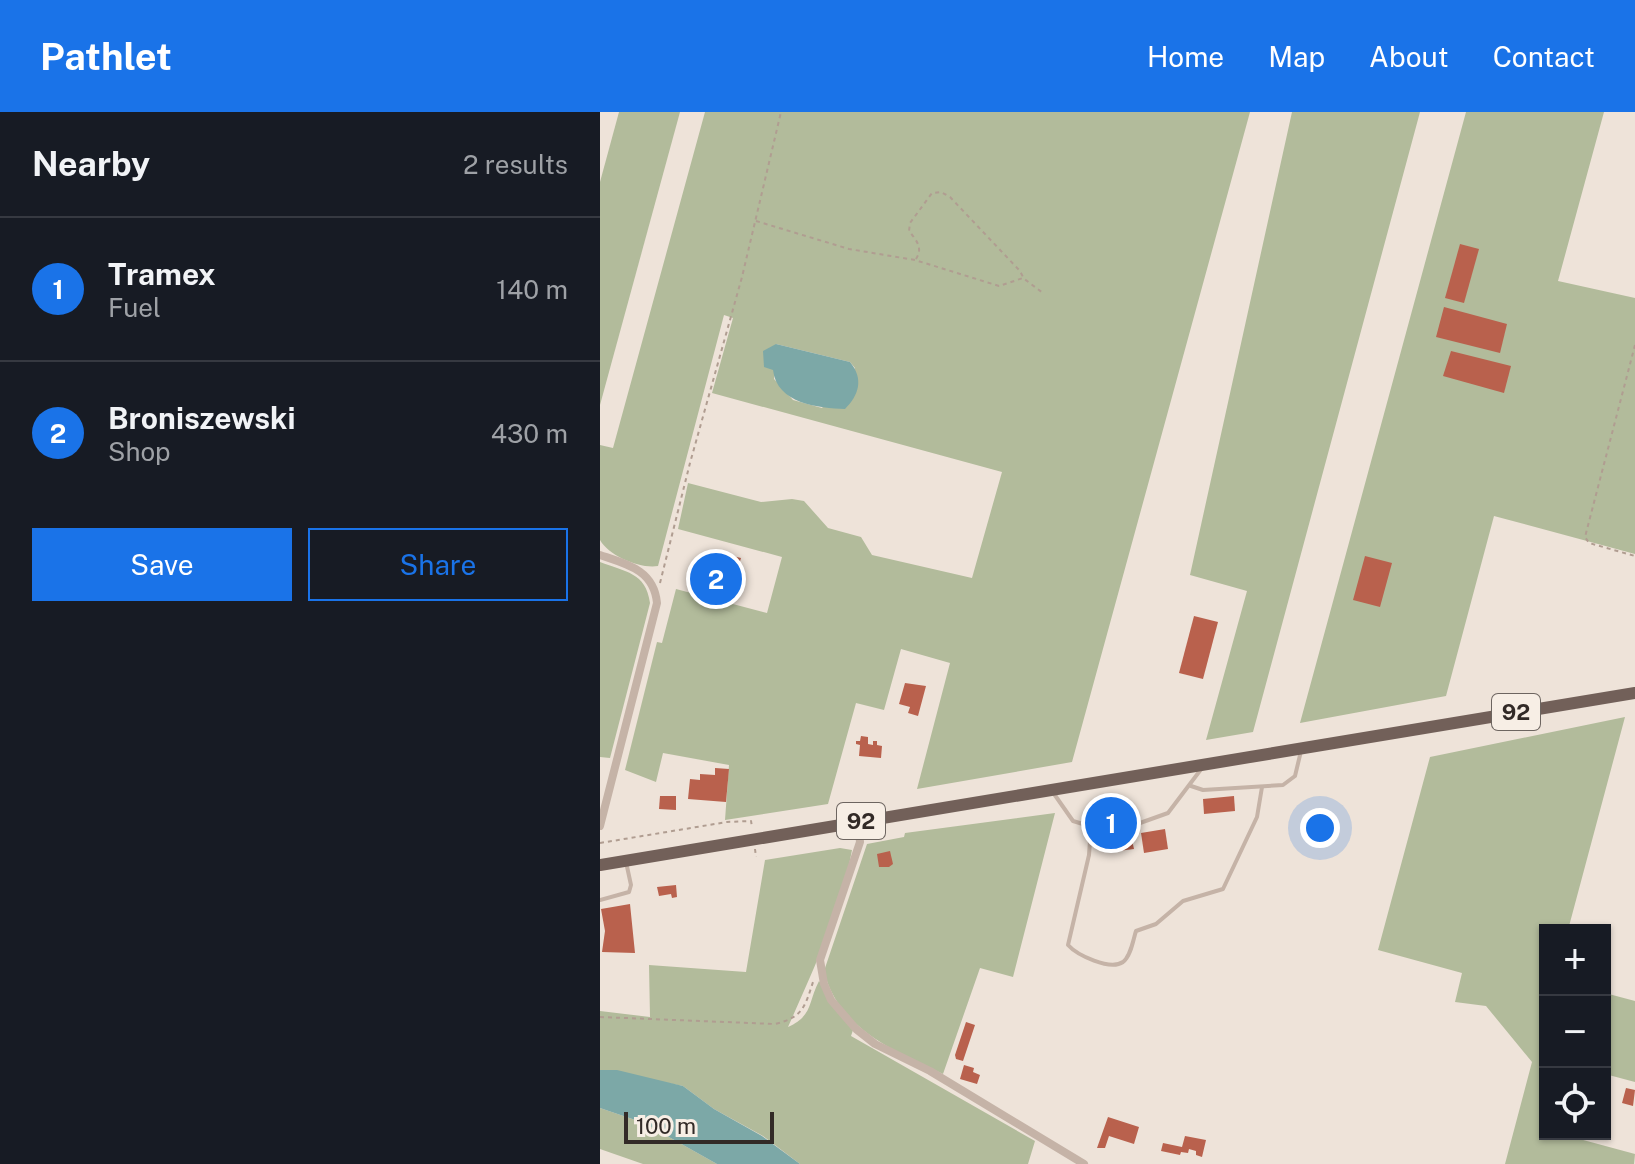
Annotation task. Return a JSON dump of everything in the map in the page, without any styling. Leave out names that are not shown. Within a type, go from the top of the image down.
[{"type":"main road","name":"92","points":[[600,865],[1635,693]]},
{"type":"street","points":[[600,555],[641,572],[652,582],[656,596],[656,611],[600,826]]},
{"type":"street","points":[[858,822],[860,842],[852,872],[820,960],[821,973],[831,1000],[843,1016],[875,1044],[942,1078],[1084,1164]]},
{"type":"lane","points":[[1191,786],[1203,790],[1283,785],[1295,776],[1302,748]]},
{"type":"lane","points":[[1051,789],[1073,821],[1096,828],[1140,823],[1168,813],[1191,786],[1204,764]]},
{"type":"lane","points":[[1091,827],[1089,855],[1068,945],[1083,958],[1120,964],[1129,955],[1136,931],[1156,924],[1183,901],[1217,892],[1227,884],[1257,817],[1262,787]]},
{"type":"lane","points":[[600,900],[629,892],[631,885],[625,860]]},
{"type":"path","points":[[656,596],[781,112]]},
{"type":"path","points":[[915,260],[920,253],[919,243],[909,231],[910,223],[932,193],[941,192],[950,197],[1020,271],[1023,278],[1043,293]]},
{"type":"path","points":[[755,221],[849,249],[915,260],[999,286],[1023,278]]},
{"type":"path","points":[[1635,345],[1585,537],[1589,543],[1635,556]]},
{"type":"path","points":[[600,843],[727,822],[751,821],[756,857]]},
{"type":"path","points":[[600,1017],[775,1024],[794,1019],[806,1005],[813,982],[821,973]]},
{"type":"green space","points":[[619,112],[680,112],[600,405],[600,182]]},
{"type":"green space","points":[[705,112],[1250,112],[1072,762],[917,789],[950,663],[901,649],[884,710],[856,703],[828,804],[725,820],[729,765],[663,753],[656,782],[625,770],[657,642],[662,643],[676,589],[767,613],[782,557],[678,529],[688,483],[761,502],[804,501],[828,528],[861,537],[872,555],[972,578],[1002,472],[712,393],[733,318],[724,315],[658,566],[626,560],[610,551],[600,540],[600,445],[613,448]],"holes":[[[776,344],[850,362],[855,368],[822,408],[793,400],[774,379]]]},
{"type":"green space","points":[[1292,112],[1420,112],[1253,732],[1206,740],[1247,591],[1190,575]]},
{"type":"green space","points":[[1466,112],[1604,112],[1558,281],[1635,298],[1635,554],[1494,516],[1446,696],[1300,723]]},
{"type":"green space","points":[[600,562],[639,579],[650,603],[610,758],[600,757]]},
{"type":"green space","points":[[1625,717],[1570,924],[1539,924],[1539,1140],[1583,1140],[1635,1154],[1634,1164],[1505,1164],[1532,1062],[1486,1006],[1455,1002],[1462,973],[1378,950],[1430,757]]},
{"type":"green space","points":[[1055,813],[1013,977],[980,968],[943,1074],[888,1047],[855,1023],[831,991],[824,971],[867,844],[904,837],[905,833]]},
{"type":"green space","points":[[840,848],[852,850],[841,896],[788,1027],[806,1013],[819,981],[853,1030],[851,1036],[1035,1141],[1028,1164],[800,1164],[763,1136],[714,1109],[683,1086],[600,1070],[600,1011],[650,1017],[649,965],[746,972],[765,860]]},
{"type":"green space","points":[[1611,995],[1635,1001],[1635,1082],[1611,1076]]},
{"type":"green space","points":[[600,1108],[644,1123],[717,1164],[643,1164],[600,1149]]},
{"type":"water","points":[[776,344],[850,362],[857,375],[858,387],[850,404],[845,409],[812,405],[782,390],[773,370],[764,367],[763,351]]},
{"type":"water","points":[[600,1070],[617,1070],[683,1086],[800,1164],[717,1164],[644,1123],[600,1108]]},
{"type":"building","points":[[1460,244],[1479,249],[1464,303],[1445,298]]},
{"type":"building","points":[[1444,307],[1507,324],[1500,353],[1436,337]]},
{"type":"building","points":[[1451,351],[1511,366],[1504,393],[1443,376]]},
{"type":"building","points":[[719,553],[741,558],[732,588],[711,583]]},
{"type":"building","points":[[1365,556],[1392,563],[1380,607],[1353,600]]},
{"type":"building","points":[[1194,616],[1218,622],[1203,679],[1179,673]]},
{"type":"building","points":[[905,683],[926,686],[918,716],[908,713],[910,707],[899,704]]},
{"type":"building","points":[[861,736],[868,737],[868,744],[873,745],[873,741],[877,741],[877,745],[882,746],[881,758],[859,756],[860,745],[856,741],[860,741]]},
{"type":"building","points":[[715,768],[729,769],[726,802],[688,799],[690,779],[700,780],[700,774],[715,775]]},
{"type":"building","points":[[660,796],[676,796],[676,810],[659,809]]},
{"type":"building","points":[[1234,796],[1235,811],[1204,814],[1203,799]]},
{"type":"building","points":[[1165,829],[1168,849],[1144,853],[1141,833]]},
{"type":"building","points":[[1126,836],[1127,840],[1132,840],[1134,849],[1118,851],[1117,837]]},
{"type":"building","points":[[890,851],[893,864],[879,867],[877,854]]},
{"type":"building","points":[[676,885],[677,897],[672,898],[671,894],[659,896],[657,887]]},
{"type":"building","points":[[630,904],[635,953],[602,952],[605,931],[601,909]]},
{"type":"building","points":[[966,1022],[975,1025],[963,1061],[956,1059],[955,1055]]},
{"type":"building","points":[[964,1065],[974,1068],[973,1072],[980,1075],[977,1084],[960,1079]]},
{"type":"building","points":[[1626,1088],[1635,1090],[1633,1106],[1622,1103]]},
{"type":"building","points":[[1108,1117],[1139,1127],[1134,1144],[1109,1136],[1105,1148],[1097,1148]]},
{"type":"building","points":[[1185,1136],[1206,1140],[1202,1157],[1189,1149],[1188,1153],[1181,1152],[1180,1155],[1161,1151],[1163,1143],[1182,1147]]},
{"type":"place","name":"Broniszewski","points":[[716,579]]},
{"type":"place","name":"Tramex","points":[[1111,823]]}]
